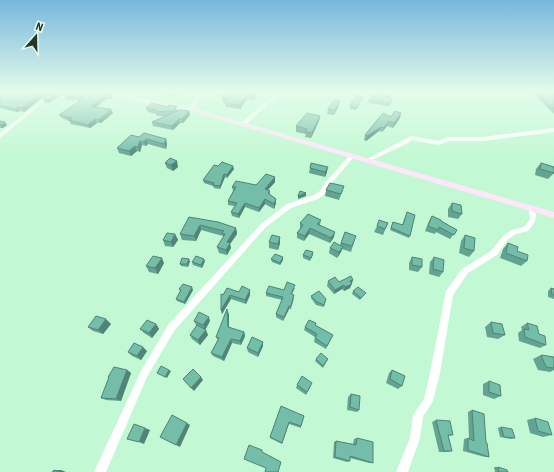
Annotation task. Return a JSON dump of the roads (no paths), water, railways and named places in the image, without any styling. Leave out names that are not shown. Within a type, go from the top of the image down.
[{"type":"street","points":[[0,136],[26,115]]},
{"type":"street","points":[[214,115],[554,215]]},
{"type":"street","points":[[244,123],[253,115]]},
{"type":"street","points":[[368,160],[406,142],[411,138],[438,143],[448,140],[482,139],[554,130]]},
{"type":"street","points":[[100,472],[144,374],[171,328],[264,225],[288,206],[316,197],[323,192],[326,185],[352,156]]},
{"type":"street","points":[[402,472],[415,438],[418,415],[428,401],[435,373],[450,294],[465,271],[494,253],[506,237],[514,232],[526,229],[533,219],[532,209]]}]
